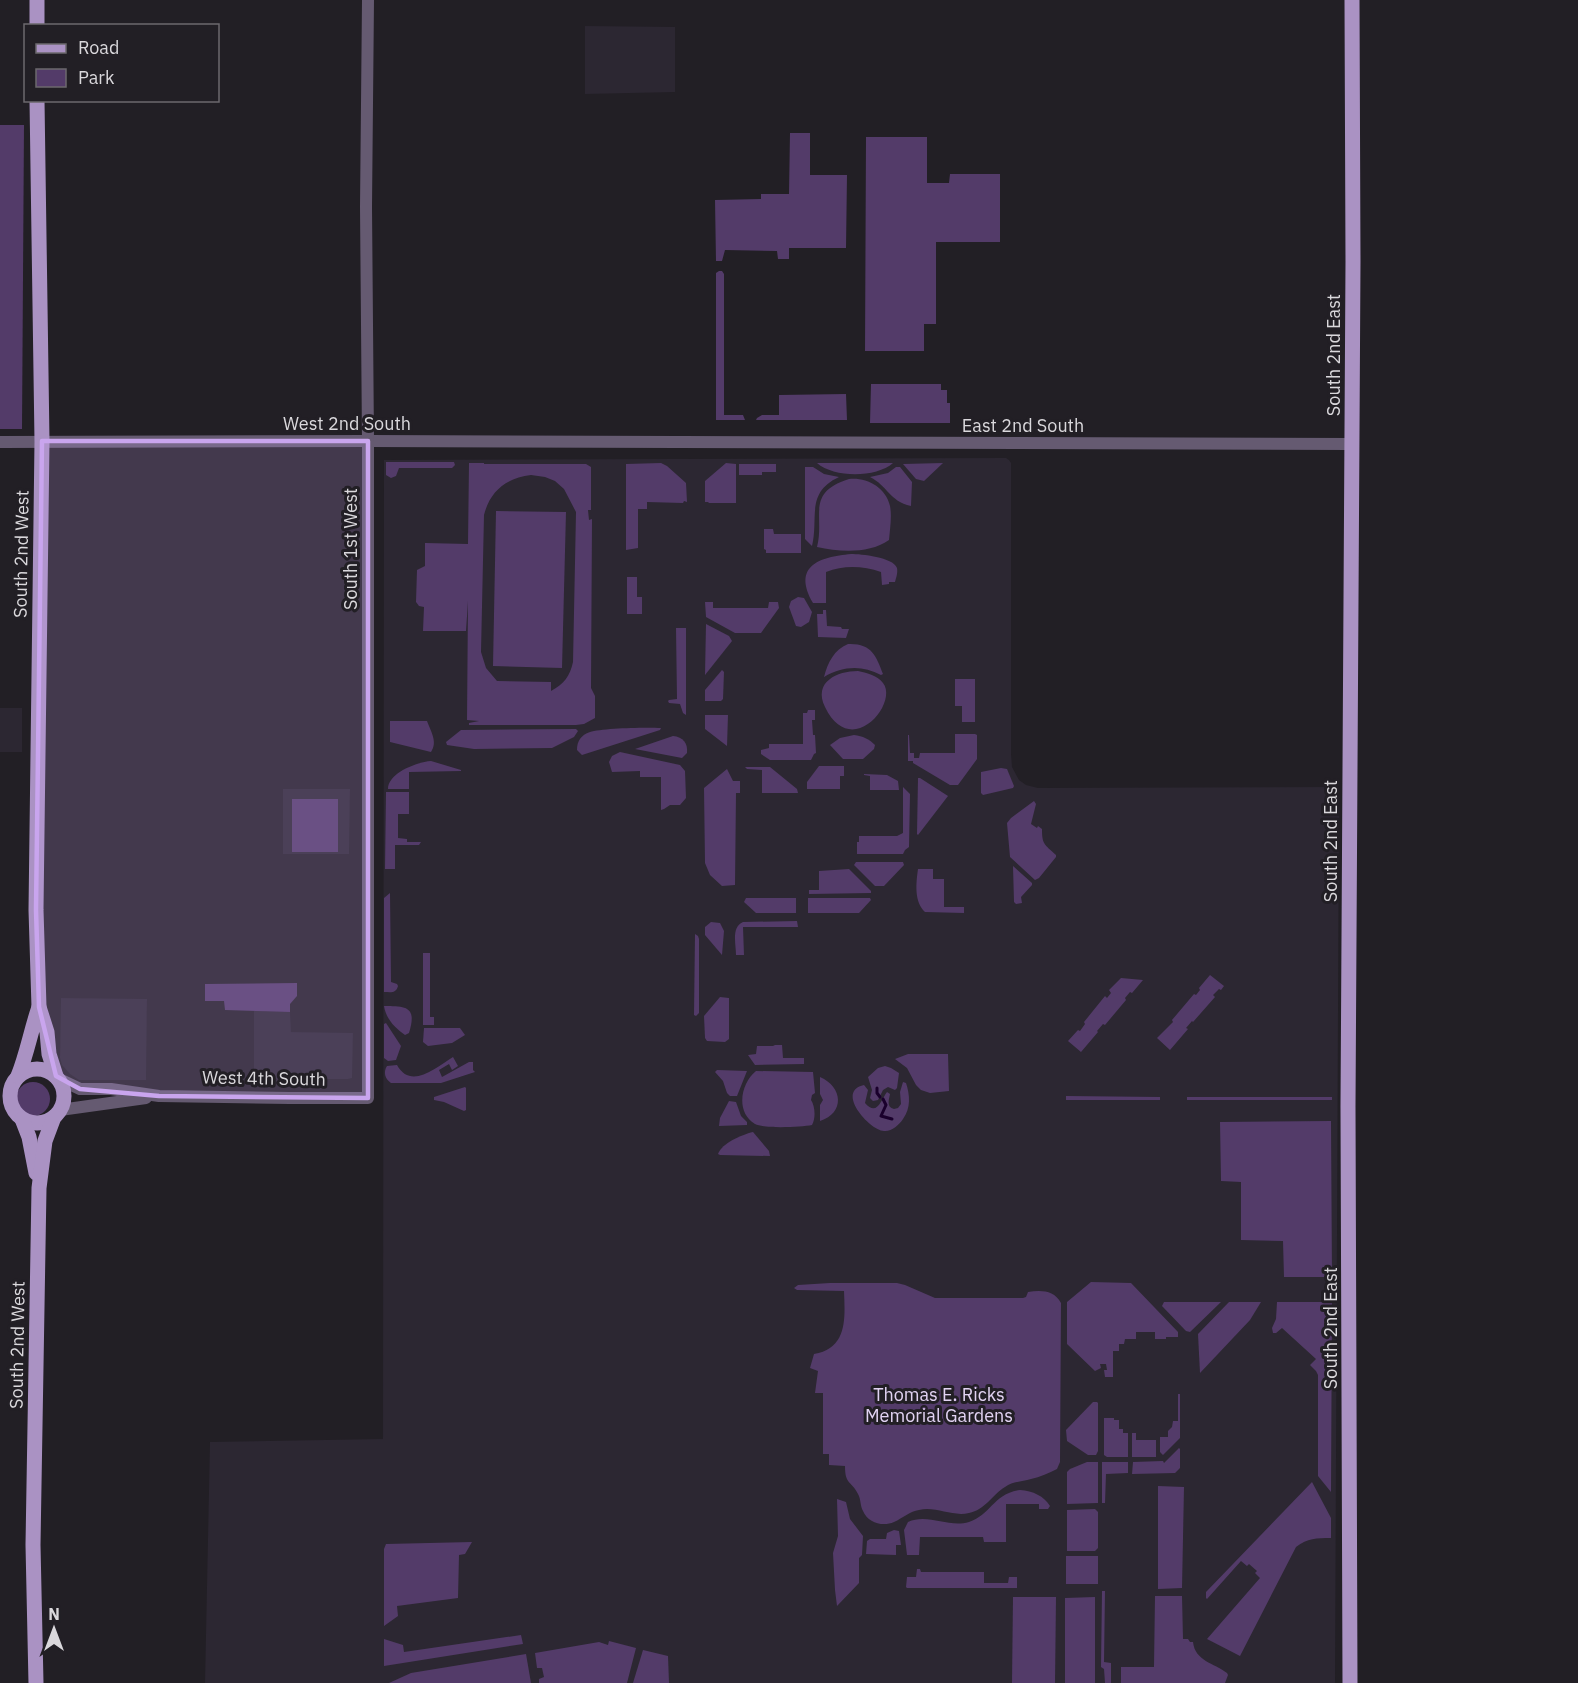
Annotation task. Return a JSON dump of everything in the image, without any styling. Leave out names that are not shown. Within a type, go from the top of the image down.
[{"type":"main road","points":[[37,0],[37,24]]},
{"type":"main road","name":"South 2nd East","points":[[1350,1683],[1348,1089],[1352,0]]},
{"type":"main road","name":"South 2nd West","points":[[37,102],[42,441],[36,910],[39,1007],[47,1032],[49,1054],[57,1078]]},
{"type":"main road","name":"South 2nd West","points":[[11,1079],[27,1053],[39,1007]]},
{"type":"main road","points":[[0,1106],[30,1122],[47,1121],[57,1114],[63,1103],[64,1094],[57,1078],[50,1072],[37,1068],[11,1079],[9,1100],[19,1116]]},
{"type":"main road","name":"South 2nd West","points":[[36,1683],[33,1545],[39,1188],[45,1141],[57,1114]]},
{"type":"main road","name":"South 2nd West","points":[[19,1116],[30,1143],[39,1188]]},
{"type":"street","name":"South 1st West","points":[[368,0],[366,207],[368,1098]]},
{"type":"street","name":"West 2nd South","points":[[0,442],[695,442]]},
{"type":"street","name":"East 2nd South","points":[[695,442],[1352,444]]},
{"type":"street","name":"West 4th South","points":[[57,1078],[81,1089],[111,1089],[159,1096],[368,1098]]},
{"type":"street","name":"West 4th South","points":[[57,1114],[159,1096]]},
{"type":"highlighted area","points":[[42,441],[368,441],[368,1098],[159,1096],[80,1089],[56,1076],[39,1007],[36,910]]},
{"type":"shaded area","points":[[585,26],[675,27],[675,92],[585,94]]},
{"type":"shaded area","points":[[1006,458],[1011,463],[1011,754],[1012,767],[1019,780],[1026,785],[1038,788],[1336,787],[1339,791],[1335,1683],[205,1683],[210,1442],[383,1439],[384,460]]},
{"type":"shaded area","points":[[0,708],[22,708],[22,752],[0,752]]},
{"type":"shaded area","points":[[283,789],[350,789],[349,854],[283,854]]},
{"type":"shaded area","points":[[61,998],[147,999],[146,1080],[79,1080],[70,1074],[62,1065],[60,1058]]},
{"type":"shaded area","points":[[254,1011],[290,1012],[291,1032],[353,1033],[352,1078],[254,1079]]},
{"type":"green space","points":[[0,125],[24,125],[22,429],[0,429]]},
{"type":"green space","points":[[790,133],[810,133],[810,175],[847,175],[846,248],[789,248],[789,259],[778,259],[777,251],[725,250],[722,261],[716,261],[715,200],[761,199],[761,194],[789,194]]},
{"type":"green space","points":[[866,137],[927,137],[927,183],[949,183],[950,174],[1000,174],[1000,242],[936,242],[936,324],[924,324],[924,351],[865,351]]},
{"type":"green space","points":[[719,271],[724,274],[724,415],[743,415],[745,420],[716,420],[716,273]]},
{"type":"green space","points":[[871,384],[941,384],[941,390],[947,390],[947,403],[950,403],[950,423],[870,423]]},
{"type":"green space","points":[[846,394],[847,420],[756,420],[762,415],[779,415],[779,395]]},
{"type":"green space","points":[[386,462],[454,462],[455,465],[452,468],[399,468],[396,476],[391,478],[386,475]]},
{"type":"green space","points":[[469,463],[586,464],[591,467],[591,510],[588,510],[589,520],[592,519],[591,688],[595,696],[595,718],[584,724],[576,725],[469,725],[469,723],[479,721],[467,720],[468,601],[466,631],[423,631],[424,607],[419,606],[416,602],[417,570],[425,566],[425,543],[468,544]],"holes":[[[531,475],[555,481],[564,489],[576,512],[573,662],[566,679],[551,691],[551,682],[497,681],[486,668],[481,652],[484,515],[490,499],[500,487],[522,477]]]},
{"type":"green space","points":[[661,463],[686,483],[687,502],[647,502],[647,509],[638,509],[638,548],[626,550],[626,464]]},
{"type":"green space","points":[[726,463],[736,464],[736,503],[705,502],[705,481]]},
{"type":"green space","points":[[817,463],[893,463],[886,468],[866,474],[844,474],[824,468]]},
{"type":"green space","points":[[943,463],[924,481],[916,479],[903,464]]},
{"type":"green space","points":[[739,464],[776,464],[776,472],[762,472],[762,475],[739,475]]},
{"type":"green space","points":[[805,467],[813,467],[824,474],[839,477],[828,483],[817,498],[812,546],[805,539]]},
{"type":"green space","points":[[900,467],[912,482],[911,506],[898,501],[870,477],[888,473]]},
{"type":"green space","points":[[849,479],[862,480],[874,485],[888,499],[891,510],[889,540],[873,548],[854,551],[817,547],[819,507],[822,498],[835,485]]},
{"type":"green space","points":[[496,511],[566,512],[562,668],[493,666]]},
{"type":"green space","points":[[764,529],[773,529],[774,534],[801,534],[801,553],[766,553]]},
{"type":"green space","points":[[851,554],[890,561],[897,568],[895,582],[882,585],[881,572],[867,568],[847,567],[833,570],[826,572],[826,603],[813,603],[807,590],[807,572],[819,561]]},
{"type":"green space","points":[[627,577],[637,577],[637,597],[642,597],[642,614],[627,614]]},
{"type":"green space","points":[[798,597],[804,598],[812,612],[809,622],[801,627],[796,626],[789,607],[791,601]]},
{"type":"green space","points":[[705,602],[713,602],[713,608],[768,608],[769,602],[778,602],[779,608],[761,633],[735,633],[706,617]]},
{"type":"green space","points":[[823,610],[826,610],[827,626],[849,629],[846,638],[818,637],[817,614],[823,614]]},
{"type":"green space","points":[[706,624],[729,636],[732,641],[705,675]]},
{"type":"green space","points":[[676,628],[686,628],[686,715],[680,704],[668,701],[677,699]]},
{"type":"green space","points":[[848,644],[862,646],[872,652],[883,674],[852,668],[824,677],[832,657]]},
{"type":"green space","points":[[722,670],[724,672],[723,699],[705,701],[705,690]]},
{"type":"green space","points":[[858,671],[881,680],[886,692],[884,703],[879,714],[870,723],[859,728],[847,729],[836,722],[825,707],[822,691],[829,680],[835,676]]},
{"type":"green space","points":[[955,679],[975,679],[975,722],[962,722],[962,706],[955,706]]},
{"type":"green space","points":[[808,710],[815,710],[815,720],[812,720],[816,753],[811,760],[770,760],[761,754],[761,750],[769,748],[769,744],[803,744],[803,713],[807,713]]},
{"type":"green space","points":[[705,715],[728,715],[727,746],[705,729]]},
{"type":"green space","points":[[390,721],[427,721],[434,741],[431,752],[390,742]]},
{"type":"green space","points":[[661,728],[582,755],[577,750],[580,739],[590,732]]},
{"type":"green space","points":[[576,729],[578,731],[574,737],[552,748],[474,749],[447,745],[446,742],[461,730]]},
{"type":"green space","points":[[955,734],[977,735],[977,759],[958,785],[950,785],[913,761],[908,761],[908,735],[910,753],[914,753],[914,758],[919,758],[920,753],[955,753]]},
{"type":"green space","points":[[854,735],[870,741],[875,745],[874,749],[863,759],[843,759],[830,745],[840,738]]},
{"type":"green space","points":[[673,736],[686,743],[687,753],[682,758],[635,749]]},
{"type":"green space","points":[[620,752],[680,765],[685,771],[686,798],[680,805],[670,805],[661,810],[661,777],[640,777],[640,771],[612,772],[609,762],[612,756]]},
{"type":"green space","points":[[431,761],[461,771],[409,772],[409,789],[388,789],[393,778],[404,769]]},
{"type":"green space","points":[[819,766],[844,766],[844,776],[840,776],[840,789],[807,789],[807,782]]},
{"type":"green space","points":[[745,767],[770,767],[797,789],[798,793],[762,793],[762,770]]},
{"type":"green space","points":[[727,769],[733,781],[740,781],[740,793],[736,793],[735,885],[722,886],[710,875],[705,863],[704,788]]},
{"type":"green space","points":[[1007,769],[1013,788],[983,795],[981,793],[981,772]]},
{"type":"green space","points":[[864,774],[887,775],[898,781],[899,790],[870,790],[870,776]]},
{"type":"green space","points":[[918,778],[948,796],[918,835],[917,834]]},
{"type":"green space","points":[[903,787],[910,794],[909,847],[903,854],[857,854],[859,836],[897,836],[903,833]]},
{"type":"green space","points":[[386,792],[409,792],[409,814],[398,814],[398,838],[407,839],[407,842],[421,842],[419,845],[395,845],[395,869],[385,869]]},
{"type":"green space","points":[[292,799],[338,799],[338,852],[292,852]]},
{"type":"green space","points":[[1034,801],[1036,804],[1031,824],[1042,829],[1044,843],[1056,855],[1035,880],[1010,857],[1007,823]]},
{"type":"green space","points":[[856,862],[903,862],[904,865],[884,886],[875,886],[854,865]]},
{"type":"green space","points":[[1013,866],[1032,883],[1021,897],[1022,903],[1016,904],[1014,902]]},
{"type":"green space","points":[[849,869],[871,893],[809,894],[809,890],[819,890],[819,871]]},
{"type":"green space","points":[[918,869],[933,869],[933,879],[944,879],[944,907],[964,907],[964,913],[925,912],[917,898]]},
{"type":"green space","points":[[390,893],[391,982],[398,986],[394,991],[384,992],[384,898]]},
{"type":"green space","points":[[746,898],[796,898],[796,913],[756,913],[744,902]]},
{"type":"green space","points":[[808,898],[870,898],[871,900],[859,913],[808,913]]},
{"type":"green space","points":[[797,921],[798,927],[743,927],[744,955],[736,955],[735,941],[739,924]]},
{"type":"green space","points":[[711,922],[720,923],[724,931],[722,955],[705,935],[705,927]]},
{"type":"green space","points":[[695,934],[699,939],[699,1013],[696,1016],[694,1015]]},
{"type":"green space","points":[[423,953],[430,953],[430,1017],[434,1017],[434,1025],[423,1025]]},
{"type":"green space","points":[[1210,975],[1224,986],[1213,995],[1215,997],[1186,1028],[1188,1029],[1170,1050],[1157,1038],[1173,1022],[1172,1020],[1194,994],[1196,995]]},
{"type":"green space","points":[[1121,978],[1143,980],[1132,993],[1130,992],[1126,1000],[1081,1052],[1068,1041],[1078,1030],[1080,1031],[1084,1022],[1105,996],[1107,998],[1111,993],[1109,990]]},
{"type":"green space","points":[[297,983],[297,996],[290,1004],[290,1012],[225,1010],[224,1001],[205,1001],[205,984]]},
{"type":"green space","points":[[720,997],[729,998],[729,1039],[725,1042],[707,1041],[704,1016]]},
{"type":"green space","points":[[384,1006],[404,1008],[411,1013],[409,1033],[405,1035],[394,1026]]},
{"type":"green space","points":[[386,1023],[401,1046],[396,1060],[388,1061],[384,1058],[384,1024]]},
{"type":"green space","points":[[424,1028],[460,1028],[465,1035],[452,1043],[428,1046],[423,1042]]},
{"type":"green space","points":[[782,1045],[783,1058],[804,1058],[804,1064],[755,1065],[748,1055],[756,1054],[757,1046]]},
{"type":"green space","points":[[908,1054],[948,1054],[949,1091],[930,1093],[921,1090],[907,1068],[895,1059]]},
{"type":"green space","points":[[453,1057],[458,1066],[452,1070],[449,1064],[439,1070],[442,1077],[469,1062],[473,1062],[475,1072],[441,1083],[391,1083],[385,1075],[387,1066],[397,1065],[409,1076],[424,1074]]},
{"type":"green space","points":[[885,1066],[899,1073],[897,1088],[895,1090],[888,1087],[883,1090],[878,1100],[873,1101],[870,1098],[872,1090],[868,1077],[878,1068]]},
{"type":"green space","points":[[717,1070],[747,1071],[737,1096],[730,1096],[727,1093],[723,1081],[715,1072]]},
{"type":"green space","points":[[756,1071],[813,1072],[815,1093],[811,1100],[814,1112],[812,1125],[767,1127],[755,1124],[749,1119],[742,1098],[747,1083]]},
{"type":"green space","points":[[820,1077],[833,1087],[838,1100],[834,1112],[820,1121],[820,1105],[823,1100],[820,1094]]},
{"type":"green space","points":[[33,1082],[45,1087],[50,1099],[45,1111],[33,1116],[21,1111],[16,1099],[21,1087]]},
{"type":"green space","points":[[903,1082],[906,1083],[909,1106],[899,1124],[884,1131],[863,1118],[854,1102],[853,1095],[856,1089],[864,1085],[868,1090],[865,1103],[873,1108],[878,1106],[887,1092],[890,1094],[889,1105],[894,1109],[901,1104],[900,1092]]},
{"type":"green space","points":[[465,1087],[466,1110],[464,1111],[434,1100],[434,1097]]},
{"type":"green space","points":[[1066,1096],[1160,1097],[1160,1100],[1066,1100]]},
{"type":"green space","points":[[1187,1097],[1332,1097],[1332,1100],[1187,1100]]},
{"type":"green space","points":[[729,1101],[736,1102],[747,1125],[719,1126],[720,1118]]},
{"type":"green space","points":[[1331,1121],[1332,1277],[1284,1277],[1283,1241],[1241,1240],[1241,1182],[1221,1181],[1220,1122]]},
{"type":"green space","points":[[753,1132],[769,1151],[770,1156],[718,1154],[728,1143]]},
{"type":"green space","points":[[1091,1282],[1131,1283],[1178,1332],[1178,1337],[1155,1339],[1155,1332],[1136,1332],[1136,1339],[1125,1339],[1124,1344],[1119,1344],[1119,1351],[1113,1351],[1113,1377],[1105,1377],[1106,1364],[1100,1364],[1101,1368],[1095,1371],[1067,1344],[1067,1302]]},
{"type":"green space","name":"Thomas E. Ricks Memorial Gardens","points":[[897,1283],[935,1298],[1023,1298],[1028,1292],[1038,1291],[1055,1296],[1061,1303],[1060,1462],[1057,1469],[1008,1485],[980,1509],[969,1513],[956,1514],[925,1509],[885,1524],[876,1523],[868,1518],[862,1509],[858,1494],[847,1480],[845,1466],[829,1465],[829,1454],[823,1454],[823,1393],[815,1393],[818,1371],[810,1368],[814,1354],[825,1351],[839,1339],[844,1321],[844,1291],[797,1290],[794,1288],[798,1285]]},
{"type":"green space","points":[[1164,1302],[1221,1302],[1190,1332],[1186,1331],[1162,1306]]},
{"type":"green space","points":[[1229,1302],[1261,1302],[1250,1320],[1200,1373],[1198,1334]]},
{"type":"green space","points":[[1277,1302],[1332,1302],[1331,1492],[1318,1476],[1318,1375],[1310,1365],[1316,1359],[1282,1328],[1273,1333]]},
{"type":"green space","points":[[1178,1394],[1180,1394],[1180,1438],[1163,1455],[1160,1452],[1160,1437],[1168,1437],[1173,1421],[1178,1421]]},
{"type":"green space","points":[[1093,1402],[1098,1403],[1098,1451],[1096,1455],[1088,1455],[1067,1441],[1066,1430]]},
{"type":"green space","points":[[1104,1418],[1119,1420],[1119,1429],[1123,1429],[1123,1433],[1128,1433],[1128,1457],[1104,1455]]},
{"type":"green space","points":[[1132,1433],[1136,1433],[1136,1440],[1156,1440],[1156,1457],[1132,1457]]},
{"type":"green space","points":[[1179,1448],[1180,1468],[1175,1473],[1132,1474],[1133,1462],[1163,1461],[1164,1463]]},
{"type":"green space","points":[[1087,1462],[1098,1462],[1098,1503],[1067,1504],[1067,1472]]},
{"type":"green space","points":[[1102,1462],[1128,1462],[1128,1473],[1106,1474],[1105,1503],[1102,1503]]},
{"type":"green space","points":[[1312,1482],[1331,1518],[1331,1538],[1312,1539],[1296,1547],[1240,1656],[1207,1639],[1260,1578],[1255,1573],[1257,1571],[1241,1561],[1207,1599],[1206,1592]]},
{"type":"green space","points":[[1158,1486],[1184,1487],[1182,1588],[1158,1589]]},
{"type":"green space","points":[[1020,1490],[1038,1495],[1050,1506],[1048,1509],[1039,1509],[1039,1504],[1006,1504],[1006,1542],[984,1542],[983,1537],[920,1537],[919,1555],[907,1555],[904,1530],[908,1522],[923,1519],[953,1523],[969,1522],[982,1515],[1004,1496]]},
{"type":"green space","points":[[837,1499],[846,1502],[850,1519],[863,1536],[862,1555],[859,1558],[859,1583],[837,1606],[833,1553],[838,1536]]},
{"type":"green space","points":[[1095,1509],[1098,1512],[1098,1548],[1095,1551],[1067,1551],[1067,1510]]},
{"type":"green space","points":[[894,1530],[899,1531],[901,1545],[896,1545],[896,1555],[866,1554],[867,1541],[886,1539],[887,1533]]},
{"type":"green space","points":[[472,1542],[465,1554],[459,1555],[458,1598],[397,1606],[398,1616],[384,1626],[384,1549],[386,1544]]},
{"type":"green space","points":[[1066,1556],[1098,1556],[1098,1584],[1066,1584]]},
{"type":"green space","points":[[917,1569],[921,1572],[984,1572],[984,1583],[1008,1583],[1009,1577],[1017,1577],[1017,1588],[907,1588],[907,1577],[916,1577]]},
{"type":"green space","points":[[1102,1591],[1105,1591],[1104,1662],[1111,1663],[1111,1683],[1105,1683],[1104,1669],[1101,1667]]},
{"type":"green space","points":[[1155,1596],[1182,1596],[1183,1639],[1193,1642],[1201,1658],[1227,1673],[1225,1683],[1121,1683],[1121,1667],[1154,1667]]},
{"type":"green space","points":[[1013,1597],[1056,1597],[1055,1683],[1012,1683]]},
{"type":"green space","points":[[1095,1597],[1095,1683],[1065,1683],[1065,1598]]},
{"type":"green space","points":[[521,1635],[523,1644],[384,1666],[384,1639],[403,1645],[404,1652]]},
{"type":"green space","points":[[609,1641],[636,1648],[627,1683],[539,1683],[539,1679],[544,1677],[542,1668],[537,1668],[535,1653],[599,1642],[608,1645]]},
{"type":"green space","points":[[643,1650],[668,1656],[669,1683],[633,1683]]},
{"type":"green space","points":[[526,1654],[531,1683],[389,1683],[411,1673]]},
{"type":"waterway","points":[[877,1088],[880,1097]]},
{"type":"waterway","points":[[883,1099],[886,1105],[881,1116],[892,1119]]}]
